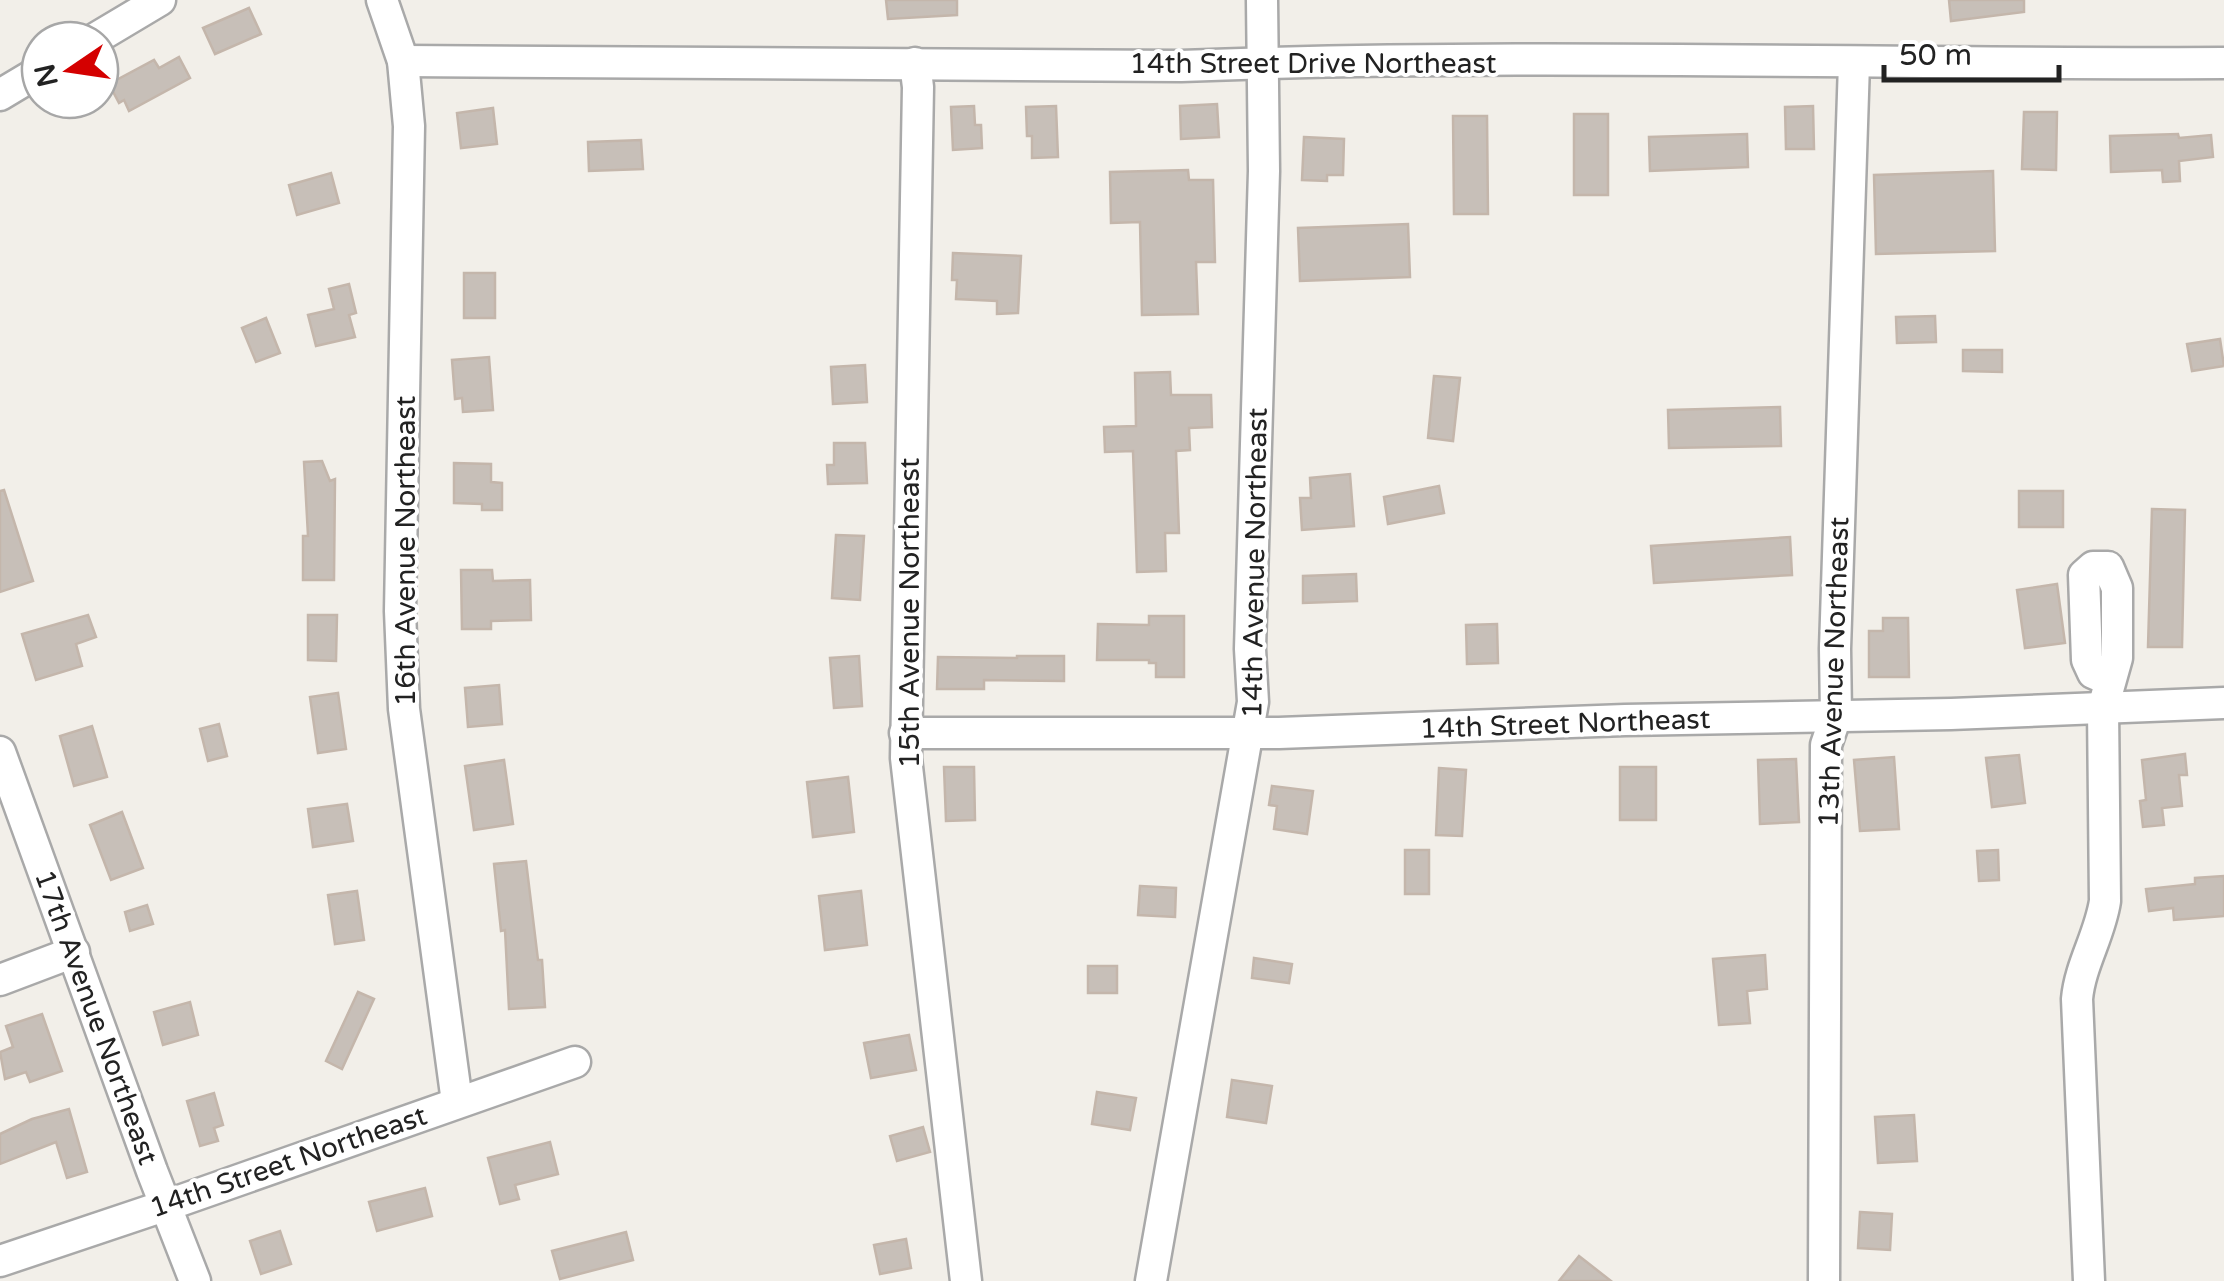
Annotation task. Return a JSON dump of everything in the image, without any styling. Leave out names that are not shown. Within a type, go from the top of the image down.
[{"type":"street","points":[[120,24],[160,0]]},
{"type":"street","name":"16th Avenue Northeast","points":[[382,0],[403,61],[410,126],[400,612],[404,709],[457,1102]]},
{"type":"street","name":"14th Avenue Northeast","points":[[1151,1281],[1250,732],[1264,170],[1262,0]]},
{"type":"street","name":"14th Street Drive Northeast","points":[[403,61],[1181,66],[2224,64]]},
{"type":"street","name":"15th Avenue Northeast","points":[[915,63],[918,87],[905,733],[966,1281]]},
{"type":"street","name":"13th Avenue Northeast","points":[[1824,1281],[1826,745],[1836,716],[1854,63]]},
{"type":"street","points":[[2089,1281],[2077,999],[2079,977],[2102,923],[2105,901],[2106,694]]},
{"type":"street","name":"14th Street Northeast","points":[[905,733],[1250,732],[1836,716],[2106,694],[2224,703]]},
{"type":"street","name":"17th Avenue Northeast","points":[[0,752],[196,1281]]},
{"type":"street","points":[[0,980],[74,952]]},
{"type":"street","name":"14th Street Northeast","points":[[0,1260],[575,1062]]},
{"type":"building","points":[[886,0],[957,0],[957,15],[888,19]]},
{"type":"building","points":[[1949,0],[2024,0],[2024,12],[1951,21]]},
{"type":"building","points":[[249,8],[261,34],[215,54],[203,28]]},
{"type":"building","points":[[179,57],[190,78],[129,111],[124,100],[120,102],[120,78],[154,60],[159,68]]},
{"type":"building","points":[[1217,104],[1219,137],[1181,139],[1180,106]]},
{"type":"building","points":[[974,106],[975,125],[981,125],[982,148],[953,150],[951,107]]},
{"type":"building","points":[[1056,106],[1058,157],[1032,158],[1026,107]]},
{"type":"building","points":[[1813,106],[1814,149],[1786,149],[1785,107]]},
{"type":"building","points":[[493,108],[497,144],[461,148],[457,113]]},
{"type":"building","points":[[2024,112],[2057,112],[2056,170],[2022,169]]},
{"type":"building","points":[[1574,114],[1608,114],[1608,195],[1574,195]]},
{"type":"building","points":[[1453,116],[1487,116],[1488,214],[1454,214]]},
{"type":"building","points":[[1747,134],[1748,167],[1650,171],[1649,137]]},
{"type":"building","points":[[2178,134],[2179,138],[2211,135],[2213,157],[2179,161],[2180,181],[2163,182],[2162,170],[2111,172],[2110,136]]},
{"type":"building","points":[[1304,137],[1344,139],[1343,175],[1327,175],[1327,181],[1302,180]]},
{"type":"building","points":[[641,140],[643,169],[589,171],[588,142]]},
{"type":"building","points":[[1188,170],[1189,180],[1213,180],[1215,262],[1196,262],[1198,314],[1142,315],[1140,222],[1111,223],[1110,172]]},
{"type":"building","points":[[1993,171],[1995,251],[1876,254],[1874,175]]},
{"type":"building","points":[[331,173],[339,203],[297,215],[289,185]]},
{"type":"building","points":[[1408,224],[1410,277],[1300,281],[1298,228]]},
{"type":"building","points":[[953,253],[1021,256],[1018,313],[997,314],[997,301],[956,299]]},
{"type":"building","points":[[464,273],[495,273],[495,318],[464,318]]},
{"type":"building","points":[[349,284],[356,313],[349,315],[355,337],[316,346],[308,315],[334,309],[329,289]]},
{"type":"building","points":[[1935,316],[1936,342],[1897,343],[1896,317]]},
{"type":"building","points":[[266,318],[280,353],[256,362],[242,328]]},
{"type":"building","points":[[2220,339],[2224,366],[2192,371],[2187,344]]},
{"type":"building","points":[[1963,350],[2002,350],[2002,372],[1963,371]]},
{"type":"building","points":[[489,357],[493,410],[463,412],[462,398],[455,399],[452,360]]},
{"type":"building","points":[[865,365],[867,402],[833,404],[831,367]]},
{"type":"building","points":[[1170,372],[1171,395],[1211,395],[1212,427],[1189,428],[1190,450],[1176,451],[1179,533],[1165,533],[1166,571],[1137,572],[1133,451],[1105,452],[1104,427],[1136,426],[1135,373]]},
{"type":"building","points":[[1434,376],[1460,378],[1453,441],[1428,438]]},
{"type":"building","points":[[1780,407],[1781,446],[1669,448],[1668,410]]},
{"type":"building","points":[[834,443],[865,443],[867,483],[828,484],[827,465],[834,465]]},
{"type":"building","points":[[322,461],[330,481],[335,479],[334,580],[303,580],[303,536],[308,536],[304,462]]},
{"type":"building","points":[[454,463],[491,464],[491,482],[502,483],[502,510],[482,510],[482,504],[454,503]]},
{"type":"building","points":[[1350,474],[1354,526],[1302,530],[1300,498],[1311,498],[1310,478]]},
{"type":"building","points":[[1439,486],[1444,513],[1388,524],[1384,497]]},
{"type":"building","points":[[4,490],[33,581],[0,592],[0,491]]},
{"type":"building","points":[[2019,491],[2063,491],[2063,527],[2019,527]]},
{"type":"building","points":[[2152,509],[2185,510],[2182,647],[2148,647]]},
{"type":"building","points":[[836,535],[864,536],[860,600],[832,598]]},
{"type":"building","points":[[1790,537],[1792,575],[1654,583],[1651,546]]},
{"type":"building","points":[[461,570],[492,570],[493,581],[530,580],[531,620],[491,621],[491,629],[462,629]]},
{"type":"building","points":[[1356,574],[1357,601],[1303,603],[1303,576]]},
{"type":"building","points":[[2057,584],[2065,643],[2025,648],[2017,590]]},
{"type":"building","points":[[88,615],[96,637],[76,644],[82,666],[36,680],[22,634]]},
{"type":"building","points":[[308,615],[337,615],[336,661],[308,660]]},
{"type":"building","points":[[1149,616],[1184,616],[1184,677],[1156,677],[1156,663],[1149,660],[1097,660],[1098,624],[1149,625]]},
{"type":"building","points":[[1883,618],[1908,618],[1909,677],[1869,677],[1869,631],[1883,631]]},
{"type":"building","points":[[1497,624],[1498,663],[1467,664],[1466,625]]},
{"type":"building","points":[[859,656],[862,706],[834,708],[830,658]]},
{"type":"building","points":[[1064,656],[1064,681],[984,680],[984,689],[937,689],[938,657]]},
{"type":"building","points":[[499,685],[502,724],[468,727],[465,688]]},
{"type":"building","points":[[338,693],[346,749],[318,753],[310,697]]},
{"type":"building","points":[[219,724],[227,756],[208,761],[200,729]]},
{"type":"building","points":[[92,726],[107,777],[74,786],[60,736]]},
{"type":"building","points":[[2185,754],[2187,775],[2179,775],[2182,806],[2162,808],[2164,825],[2143,827],[2140,801],[2146,800],[2142,760]]},
{"type":"building","points":[[2019,755],[2025,803],[1992,807],[1986,758]]},
{"type":"building","points":[[1894,757],[1899,829],[1860,831],[1854,760]]},
{"type":"building","points":[[1796,759],[1799,822],[1760,824],[1758,760]]},
{"type":"building","points":[[504,760],[513,824],[474,830],[465,766]]},
{"type":"building","points":[[944,767],[974,767],[975,820],[946,821]]},
{"type":"building","points":[[1620,767],[1656,767],[1656,820],[1620,820]]},
{"type":"building","points":[[1439,768],[1466,770],[1462,836],[1436,835]]},
{"type":"building","points":[[848,777],[854,832],[813,837],[807,782]]},
{"type":"building","points":[[1272,786],[1313,791],[1307,834],[1274,829],[1277,806],[1269,805]]},
{"type":"building","points":[[347,804],[353,841],[313,847],[308,809]]},
{"type":"building","points":[[122,812],[143,868],[111,880],[90,825]]},
{"type":"building","points":[[1405,850],[1429,850],[1429,894],[1405,894]]},
{"type":"building","points":[[1998,850],[1999,880],[1979,881],[1977,851]]},
{"type":"building","points":[[526,861],[538,960],[542,960],[545,1007],[509,1009],[505,930],[501,931],[494,864]]},
{"type":"building","points":[[2224,876],[2224,916],[2174,920],[2173,908],[2149,911],[2146,889],[2195,884],[2195,878]]},
{"type":"building","points":[[1140,886],[1176,888],[1175,917],[1138,915]]},
{"type":"building","points":[[357,891],[364,940],[335,944],[328,895]]},
{"type":"building","points":[[861,891],[867,945],[825,950],[819,896]]},
{"type":"building","points":[[147,905],[153,924],[130,931],[125,912]]},
{"type":"building","points":[[1765,955],[1767,989],[1747,991],[1750,1023],[1719,1025],[1713,959]]},
{"type":"building","points":[[1254,958],[1292,964],[1289,983],[1252,978]]},
{"type":"building","points":[[1088,966],[1117,966],[1117,993],[1088,993]]},
{"type":"building","points":[[358,992],[374,999],[342,1069],[326,1061]]},
{"type":"building","points":[[190,1002],[198,1035],[163,1045],[154,1012]]},
{"type":"building","points":[[42,1014],[62,1071],[30,1082],[26,1072],[5,1079],[0,1052],[13,1047],[6,1026]]},
{"type":"building","points":[[909,1035],[916,1070],[871,1078],[864,1043]]},
{"type":"building","points":[[1232,1080],[1272,1086],[1266,1123],[1227,1117]]},
{"type":"building","points":[[1097,1092],[1136,1098],[1130,1130],[1092,1124]]},
{"type":"building","points":[[214,1093],[223,1125],[214,1128],[218,1141],[200,1146],[187,1101]]},
{"type":"building","points":[[69,1109],[87,1172],[67,1178],[56,1142],[0,1164],[0,1134],[32,1119]]},
{"type":"building","points":[[1914,1115],[1917,1161],[1878,1163],[1875,1117]]},
{"type":"building","points":[[923,1127],[930,1152],[897,1161],[890,1136]]},
{"type":"building","points":[[550,1142],[558,1174],[515,1185],[519,1199],[500,1204],[488,1158]]},
{"type":"building","points":[[425,1188],[432,1216],[377,1231],[369,1202]]},
{"type":"building","points":[[1860,1212],[1892,1214],[1890,1250],[1858,1248]]},
{"type":"building","points":[[280,1231],[291,1264],[261,1274],[250,1241]]},
{"type":"building","points":[[626,1232],[633,1260],[560,1279],[552,1251]]},
{"type":"building","points":[[906,1239],[911,1268],[880,1274],[874,1245]]},
{"type":"building","points":[[1579,1256],[1611,1281],[1559,1281]]}]
